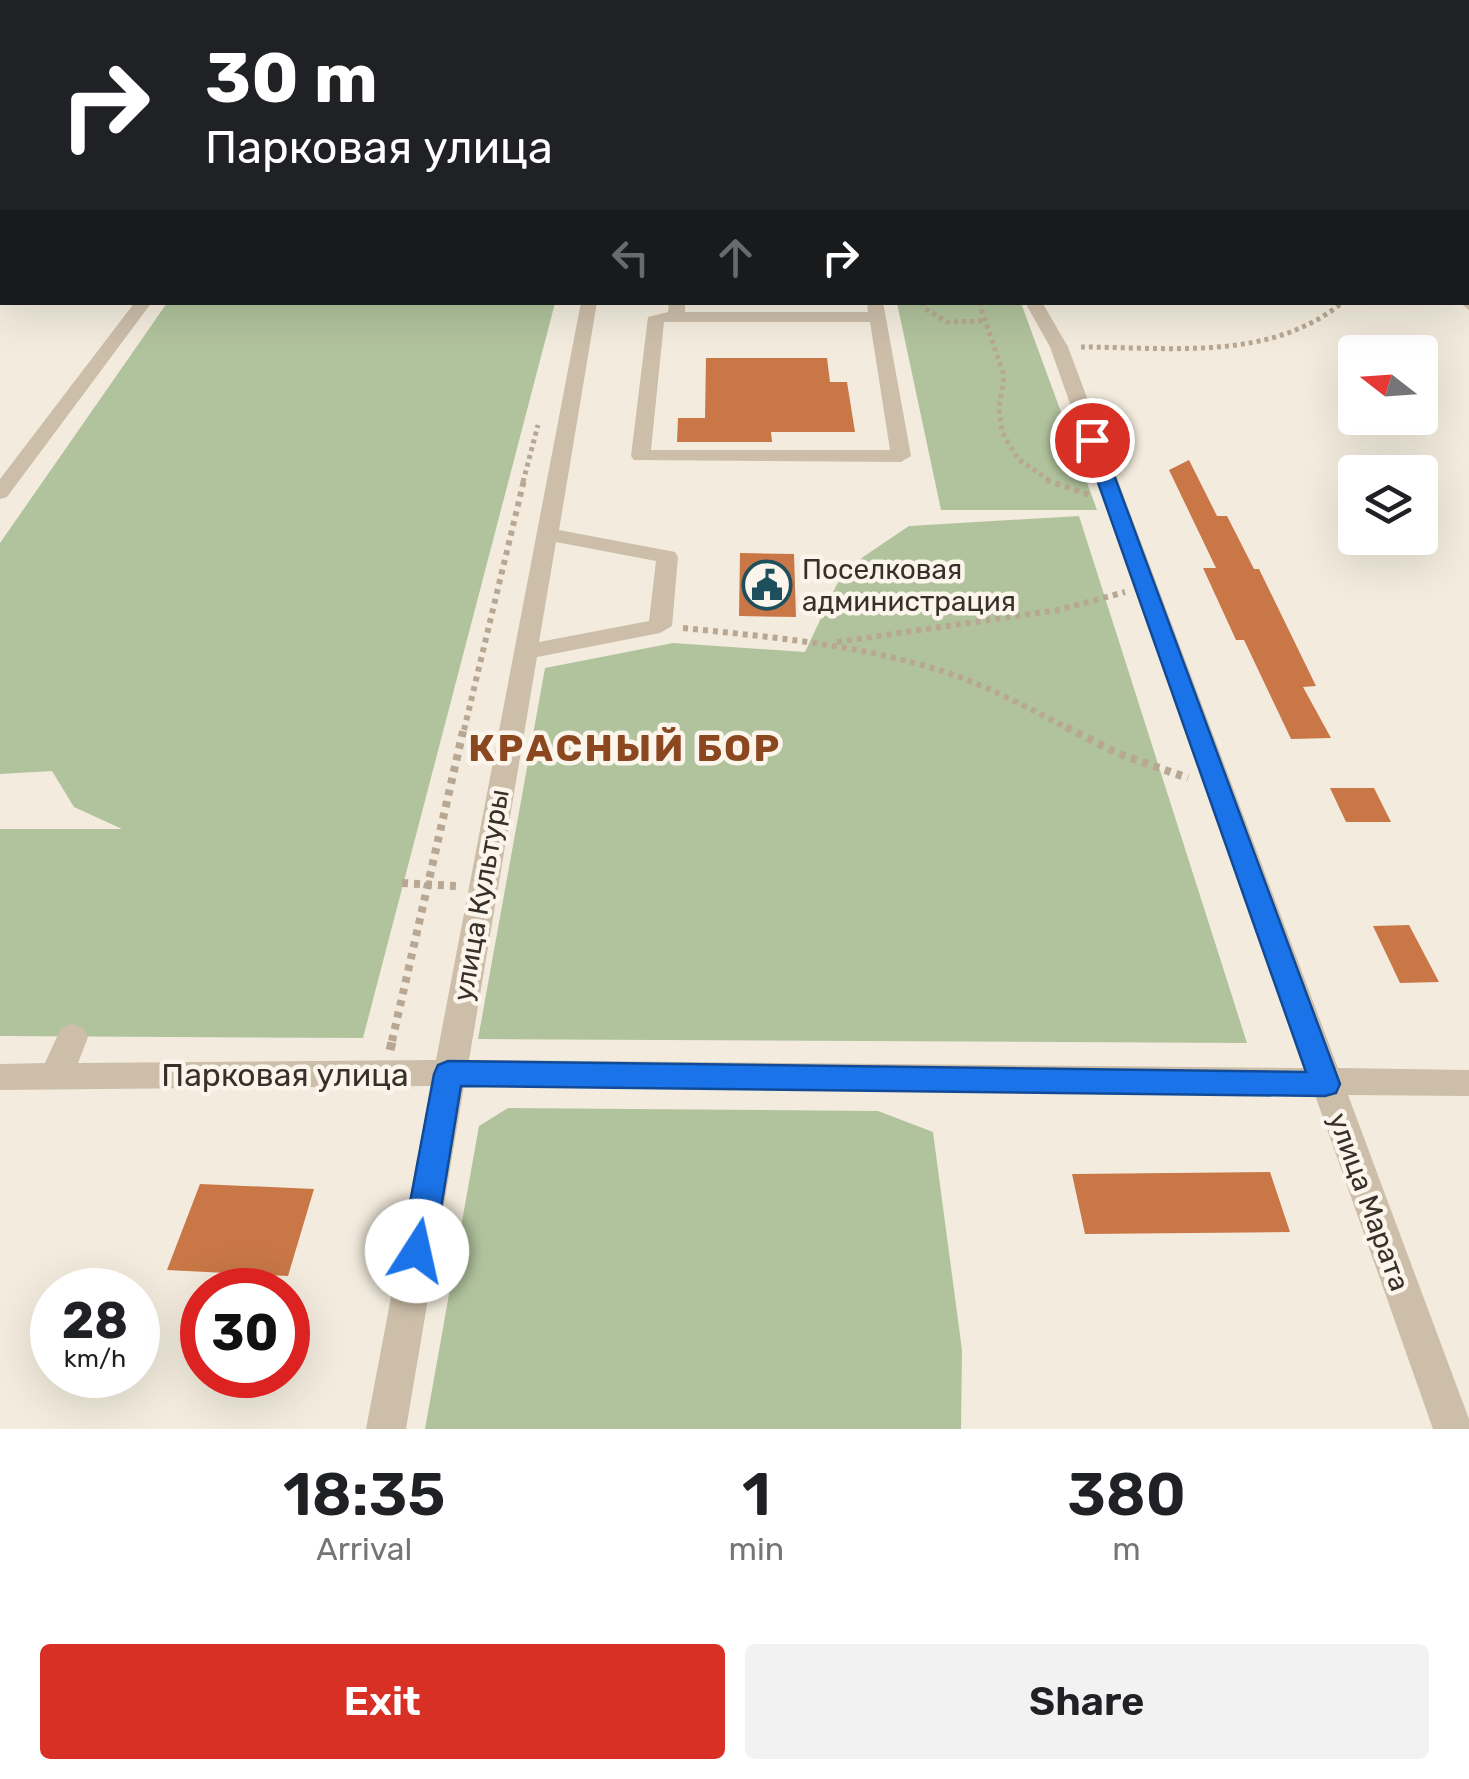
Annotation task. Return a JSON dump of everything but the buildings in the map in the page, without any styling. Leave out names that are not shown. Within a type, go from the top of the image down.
[{"type":"street","points":[[0,493],[142,305]]},
{"type":"street","name":"улица Культуры","points":[[386,1429],[588,305]]},
{"type":"street","name":"улица Марата","points":[[1035,305],[1059,347],[1452,1429]]},
{"type":"street","points":[[676,310],[876,310],[901,456],[641,456],[656,317],[676,310]]},
{"type":"street","points":[[526,652],[660,626],[667,557],[547,534]]},
{"type":"street","points":[[56,1077],[72,1037]]},
{"type":"street","name":"Парковая улица","points":[[0,1077],[448,1074],[1469,1083]]},
{"type":"path","points":[[923,305],[947,322],[986,321]]},
{"type":"path","points":[[980,305],[1004,377],[998,412],[1001,429],[1020,463],[1032,475],[1059,487],[1114,502]]},
{"type":"path","points":[[1059,347],[1249,346],[1304,333],[1339,305]]},
{"type":"path","points":[[390,1050],[505,551],[541,415]]},
{"type":"path","points":[[831,643],[1058,610],[1094,597],[1145,588]]},
{"type":"path","points":[[660,626],[831,643],[940,670],[998,693],[1120,754],[1218,788]]},
{"type":"path","points":[[402,883],[482,887]]},
{"type":"green space","points":[[166,305],[554,305],[363,1038],[0,1036],[0,829],[122,829],[74,807],[52,771],[0,774],[0,543]]},
{"type":"green space","points":[[897,305],[1022,305],[1097,510],[941,510]]},
{"type":"green space","points":[[1079,516],[1247,1043],[478,1039],[545,668],[673,643],[805,652],[837,584],[863,557],[909,526]]},
{"type":"green space","points":[[508,1108],[878,1111],[933,1132],[962,1350],[961,1429],[425,1429],[479,1126]]},
{"type":"place","name":"Поселковая администрация","points":[[767,585]]},
{"type":"district","name":"КРАСНЫЙ БОР","points":[[625,748]]},
{"type":"route","points":[[417,1251],[448,1074],[1325,1084],[1092,440]]}]
